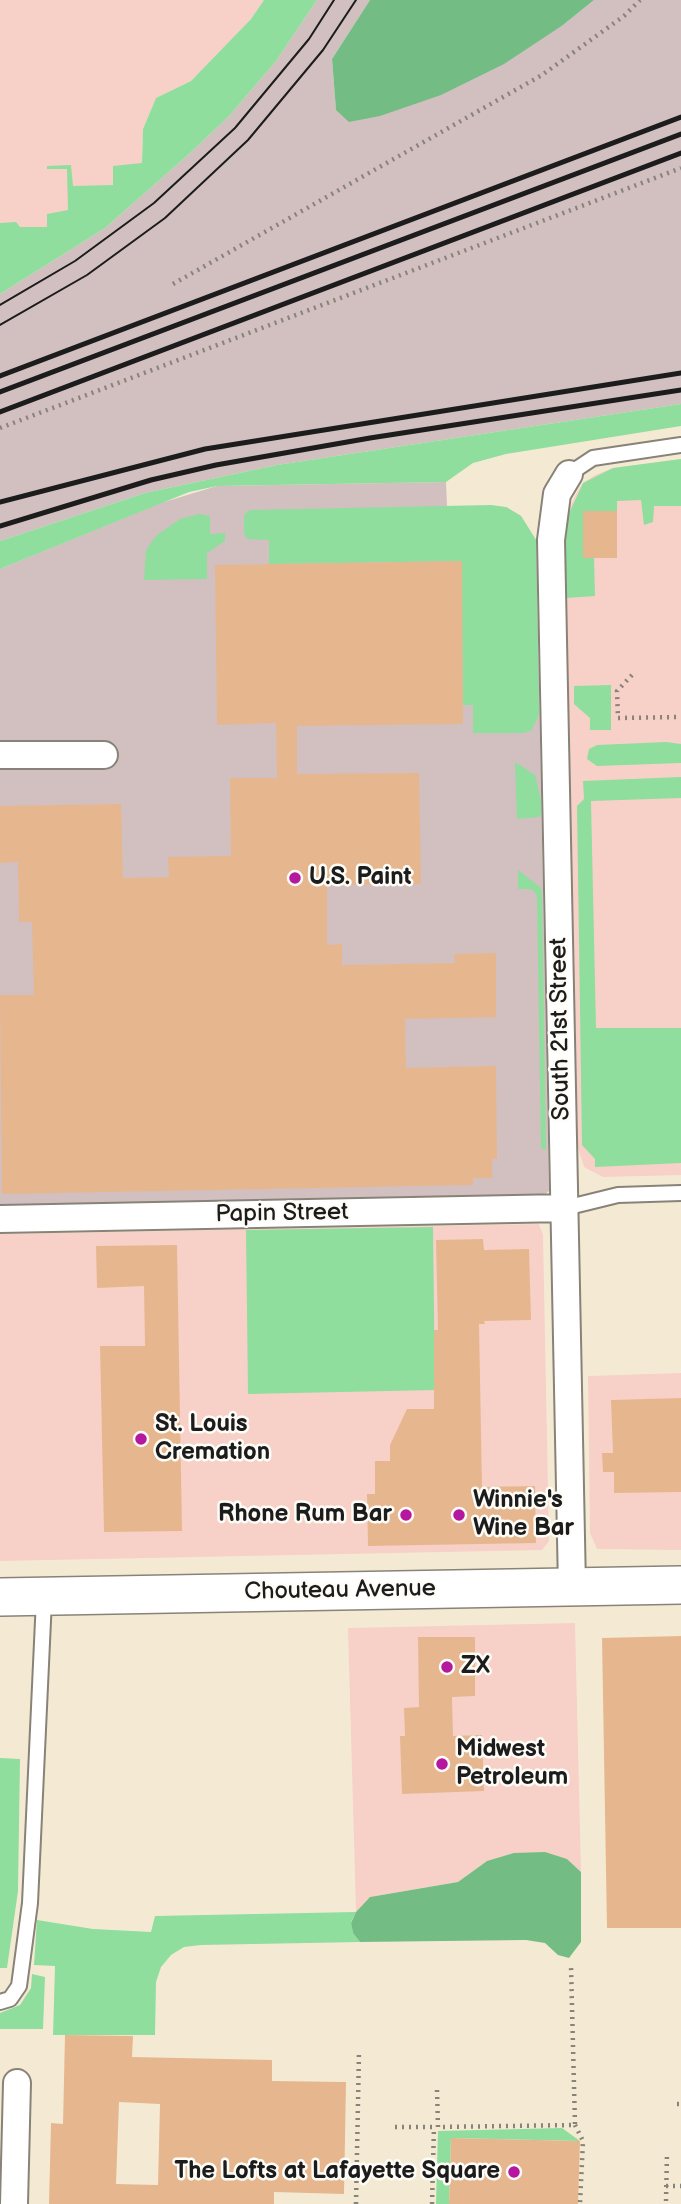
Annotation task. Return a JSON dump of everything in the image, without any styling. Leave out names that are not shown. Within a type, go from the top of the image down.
[{"type":"main road","name":"Chouteau Avenue","points":[[0,1597],[681,1585]]},
{"type":"street","name":"South 21st Street","points":[[569,474],[557,495],[551,531],[572,1587]]},
{"type":"street","points":[[0,755],[104,755]]},
{"type":"street","name":"Papin Street","points":[[0,1219],[565,1208]]},
{"type":"street","points":[[14,2204],[17,2083]]},
{"type":"lane","points":[[569,474],[593,458],[681,445]]},
{"type":"lane","points":[[565,1208],[618,1195],[681,1193]]},
{"type":"lane","points":[[0,2002],[10,1999],[19,1986],[30,1903],[44,1597]]},
{"type":"path","points":[[173,284],[542,75],[624,16],[640,0]]},
{"type":"path","points":[[0,428],[681,168]]},
{"type":"path","points":[[632,676],[617,691],[618,718],[681,717]]},
{"type":"path","points":[[571,1968],[575,2125],[583,2141],[580,2204]]},
{"type":"path","points":[[356,2204],[359,2052]]},
{"type":"path","points":[[432,2204],[437,2091]]},
{"type":"path","points":[[395,2127],[575,2125]]},
{"type":"path","points":[[666,2201],[667,2153]]},
{"type":"path","points":[[666,2186],[681,2186]]},
{"type":"shaded area","points":[[0,0],[264,0],[251,19],[191,81],[156,98],[143,129],[142,163],[148,170],[0,270]]},
{"type":"shaded area","points":[[317,0],[370,0],[332,59],[336,110],[563,25],[594,0],[681,0],[681,404],[277,465],[145,493],[0,541],[0,294],[105,228],[189,154],[229,116],[276,61]]},
{"type":"shaded area","points":[[681,459],[681,1175],[603,1177],[584,1167],[577,1145],[565,536],[570,507],[576,494],[583,483],[595,475],[613,468]]},
{"type":"shaded area","points":[[446,482],[447,506],[506,507],[521,516],[536,540],[549,1191],[544,1195],[0,1206],[0,569],[161,503],[217,486]]},
{"type":"shaded area","points":[[539,1224],[543,1235],[549,1541],[542,1550],[0,1561],[0,1234]]},
{"type":"shaded area","points":[[681,1373],[681,1550],[597,1549],[590,1533],[588,1376]]},
{"type":"shaded area","points":[[575,1623],[581,1872],[567,1859],[487,1861],[458,1882],[370,1897],[356,1912],[348,1628]]},
{"type":"green space","points":[[264,0],[317,0],[276,61],[229,116],[189,154],[105,228],[0,294],[0,223],[16,222],[20,227],[47,227],[47,214],[68,210],[67,169],[47,169],[47,166],[71,165],[73,186],[113,185],[113,166],[142,163],[143,129],[156,98],[191,81],[251,19]]},
{"type":"green space","points":[[370,0],[594,0],[563,25],[504,64],[441,95],[380,116],[349,122],[336,110],[332,59]]},
{"type":"green space","points":[[681,404],[681,426],[506,454],[473,463],[446,482],[217,486],[189,492],[0,569],[0,541],[145,493],[277,465]]},
{"type":"green space","points":[[681,459],[681,506],[654,506],[653,522],[644,525],[641,500],[617,501],[617,511],[594,558],[595,596],[566,598],[566,520],[583,483],[613,468]]},
{"type":"green space","points":[[491,505],[506,507],[521,516],[536,540],[539,715],[531,731],[522,733],[473,733],[473,705],[463,705],[461,561],[269,564],[269,540],[247,539],[244,533],[244,515],[250,510]]},
{"type":"green space","points":[[199,514],[210,516],[210,534],[225,533],[225,541],[207,553],[207,579],[144,580],[146,550],[156,536],[180,519]]},
{"type":"green space","points":[[611,685],[611,730],[590,730],[590,718],[574,704],[574,686]]},
{"type":"green space","points":[[666,742],[681,744],[681,763],[597,766],[587,759],[589,749],[597,745]]},
{"type":"green space","points":[[515,762],[535,775],[541,800],[539,817],[517,819]]},
{"type":"green space","points":[[681,777],[681,798],[591,801],[596,1028],[681,1028],[681,1163],[595,1167],[595,1159],[582,1145],[577,806],[584,799],[583,781]]},
{"type":"green space","points":[[518,870],[541,888],[542,894],[546,1150],[541,1148],[537,895],[531,889],[518,889]]},
{"type":"green space","points":[[433,1227],[435,1390],[248,1394],[246,1230]]},
{"type":"green space","points":[[0,1758],[20,1759],[18,1891],[7,1968],[0,1968]]},
{"type":"green space","points":[[545,1852],[567,1859],[581,1872],[581,1942],[569,1958],[558,1955],[545,1943],[526,1940],[360,1942],[353,1933],[351,1923],[356,1912],[370,1897],[458,1882],[487,1861],[514,1853]]},
{"type":"green space","points":[[356,1912],[351,1922],[353,1933],[360,1942],[184,1947],[171,1955],[161,1967],[156,1982],[155,2035],[53,2035],[55,1966],[34,1965],[37,1920],[93,1929],[151,1932],[155,1916]]},
{"type":"green space","points":[[32,1974],[45,1977],[43,2029],[0,2029],[0,2013],[20,2005],[31,1988]]},
{"type":"green space","points":[[562,2128],[580,2141],[451,2138],[449,2204],[436,2204],[438,2131]]},
{"type":"building","points":[[583,511],[617,511],[617,558],[583,558]]},
{"type":"building","name":"U.S. Paint","points":[[462,561],[463,724],[297,726],[297,774],[419,773],[421,884],[327,885],[327,945],[342,944],[342,965],[455,963],[454,954],[496,953],[496,1017],[405,1019],[406,1068],[496,1066],[497,1159],[492,1159],[492,1178],[473,1178],[473,1185],[2,1194],[0,995],[34,995],[32,922],[19,922],[18,862],[0,863],[0,806],[121,804],[123,878],[169,877],[168,857],[231,856],[230,778],[277,778],[276,723],[217,725],[215,565]]},
{"type":"building","points":[[483,1239],[484,1250],[529,1249],[531,1320],[484,1321],[485,1324],[479,1324],[482,1487],[535,1486],[536,1543],[368,1546],[367,1494],[375,1494],[375,1461],[390,1461],[390,1445],[407,1409],[434,1409],[434,1330],[438,1330],[436,1240]]},
{"type":"building","name":"St. Louis Cremation","points":[[177,1245],[182,1531],[104,1532],[100,1346],[145,1346],[144,1286],[97,1288],[96,1246]]},
{"type":"building","points":[[681,1398],[681,1492],[614,1493],[614,1472],[603,1472],[602,1453],[613,1453],[611,1400]]},
{"type":"building","points":[[681,1636],[681,1928],[607,1928],[602,1638]]},
{"type":"building","name":"Midwest Petroleum","points":[[418,1637],[475,1637],[475,1696],[452,1697],[453,1736],[482,1735],[484,1791],[402,1794],[400,1736],[405,1736],[404,1708],[419,1707]]},
{"type":"building","points":[[65,2035],[133,2036],[132,2057],[272,2060],[272,2081],[346,2082],[344,2194],[274,2192],[274,2204],[49,2204],[51,2123],[63,2124]],"holes":[[[119,2102],[160,2104],[158,2185],[116,2184]]]},
{"type":"building","name":"The Lofts at Lafayette Square","points":[[451,2138],[580,2141],[578,2204],[449,2204]]},
{"type":"tram line","points":[[0,305],[75,261],[154,203],[235,128],[309,39],[334,0]]},
{"type":"tram line","points":[[0,325],[87,275],[165,218],[248,140],[323,50],[356,0]]},
{"type":"railway","points":[[0,376],[681,117]]},
{"type":"railway","points":[[0,392],[681,134]]},
{"type":"railway","points":[[0,412],[681,153]]},
{"type":"railway","points":[[0,502],[205,449],[681,373]]},
{"type":"railway","points":[[0,526],[151,480],[216,465],[370,438],[681,390]]},
{"type":"place","name":"U.S. Paint","points":[[295,878]]},
{"type":"place","name":"St. Louis Cremation","points":[[141,1439]]},
{"type":"place","name":"Rhone Rum Bar","points":[[406,1515]]},
{"type":"place","name":"Winnie's Wine Bar","points":[[459,1515]]},
{"type":"place","name":"ZX","points":[[447,1667]]},
{"type":"place","name":"Midwest Petroleum","points":[[442,1764]]},
{"type":"place","name":"The Lofts at Lafayette Square","points":[[514,2172]]}]
